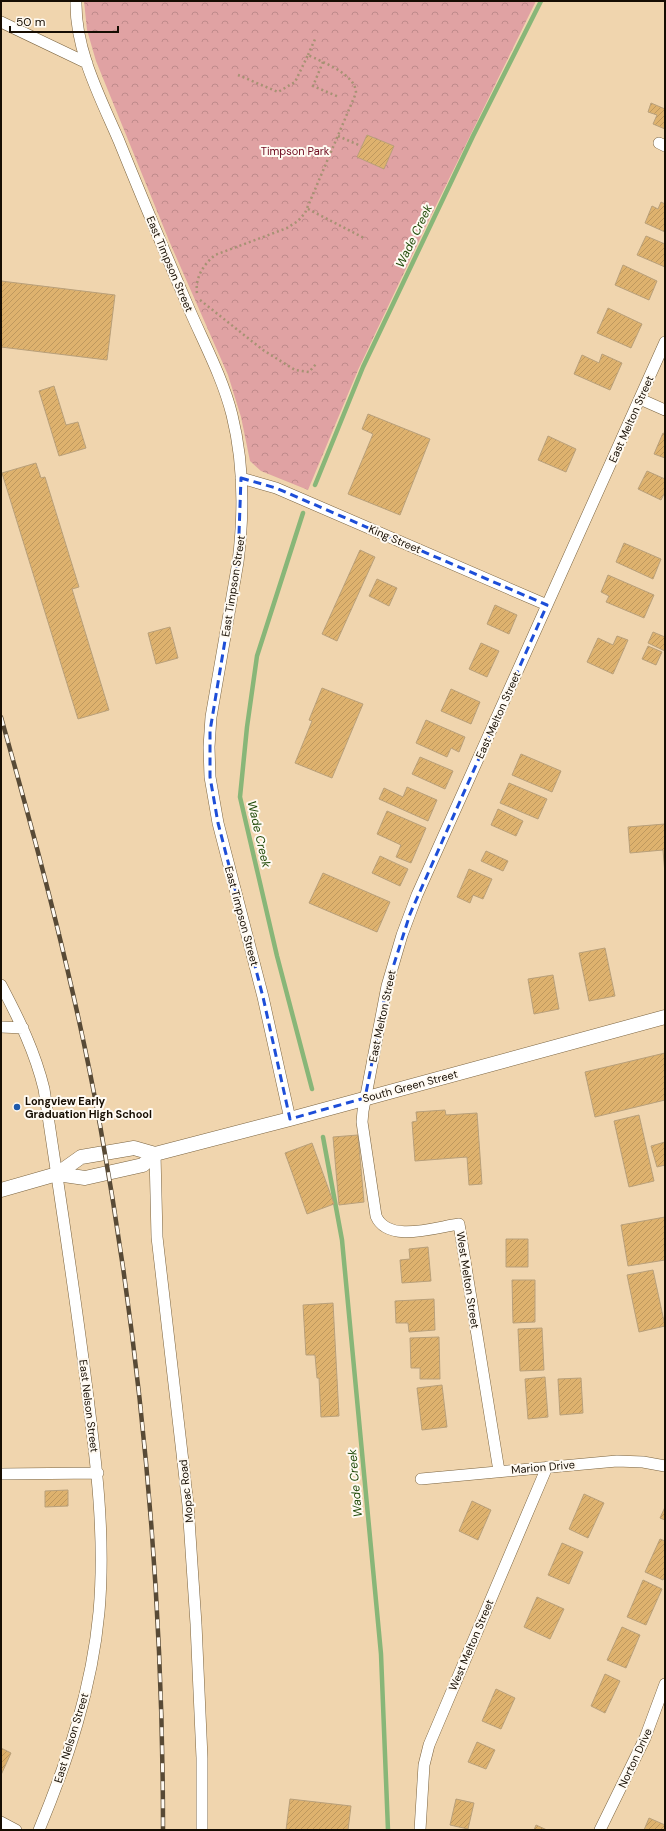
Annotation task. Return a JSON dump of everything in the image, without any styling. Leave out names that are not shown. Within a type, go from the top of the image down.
[{"type":"street","name":"East Timpson Street","points":[[76,1],[77,24],[87,63],[168,260],[218,372],[232,416],[239,454],[241,478],[241,538],[211,716],[209,747],[210,777],[218,823],[263,997],[290,1119]]},
{"type":"street","points":[[1,22],[87,63]]},
{"type":"street","name":"East Melton Street","points":[[365,1098],[387,986],[407,921],[417,895],[665,342]]},
{"type":"street","points":[[640,399],[665,410]]},
{"type":"street","name":"King Street","points":[[241,478],[276,488],[547,605]]},
{"type":"street","name":"East Nelson Street","points":[[1,985],[23,1028],[42,1084],[67,1236],[98,1473],[101,1521],[101,1583],[99,1614],[91,1665],[78,1725],[39,1830]]},
{"type":"street","name":"South Green Street","points":[[57,1174],[85,1178],[143,1165],[155,1154],[290,1119],[665,1017]]},
{"type":"street","points":[[1,1027],[23,1028]]},
{"type":"street","name":"West Melton Street","points":[[365,1098],[362,1122],[378,1220],[386,1228],[401,1233],[459,1224],[499,1471]]},
{"type":"street","name":"South Green Street","points":[[1,1190],[57,1174],[81,1157],[134,1148],[155,1154]]},
{"type":"street","name":"Mopac Road","points":[[155,1154],[157,1237],[188,1505],[196,1624],[202,1758],[202,1830]]},
{"type":"street","name":"Marion Drive","points":[[421,1479],[617,1461],[643,1462],[665,1466]]},
{"type":"street","name":"West Melton Street","points":[[420,1830],[424,1765],[429,1745],[547,1467]]},
{"type":"street","points":[[1,1474],[98,1473]]},
{"type":"street","name":"Norton Drive","points":[[600,1830],[645,1738],[665,1684]]},
{"type":"street","points":[[1,1822],[16,1830]]},
{"type":"path","points":[[238,75],[278,92],[295,82],[316,37]]},
{"type":"path","points":[[308,55],[347,76],[356,89],[308,209],[298,221],[287,228],[215,255],[202,268],[197,278],[196,288],[198,297],[202,303],[264,350],[295,370],[309,372],[316,364]]},
{"type":"path","points":[[322,62],[313,86],[339,97]]},
{"type":"path","points":[[338,136],[361,146]]},
{"type":"path","points":[[308,209],[364,238]]},
{"type":"highlighted area","points":[[241,478],[276,488],[547,605],[410,914],[387,986],[365,1098],[290,1119],[263,997],[218,823],[210,777],[210,731],[238,562]]},
{"type":"green space","name":"Timpson Park","points":[[84,1],[536,1],[426,226],[358,370],[308,490],[261,471],[250,461],[241,417],[228,375],[170,243],[96,61],[87,30]]},
{"type":"building","points":[[651,103],[665,109],[665,129],[653,124],[657,115],[648,112]]},
{"type":"building","points":[[367,135],[394,146],[384,169],[357,157]]},
{"type":"building","points":[[661,202],[665,204],[665,232],[645,223],[652,206],[658,209]]},
{"type":"building","points":[[646,236],[665,244],[665,267],[637,255]]},
{"type":"building","points":[[623,265],[657,281],[649,300],[615,285]]},
{"type":"building","points":[[1,281],[115,295],[107,360],[1,347]]},
{"type":"building","points":[[608,308],[642,324],[631,348],[597,333]]},
{"type":"building","points":[[602,354],[622,363],[610,390],[574,374],[582,355],[599,363]]},
{"type":"building","points":[[54,386],[66,425],[78,422],[86,448],[59,456],[39,391]]},
{"type":"building","points":[[368,414],[430,439],[400,515],[348,494],[373,434],[362,429]]},
{"type":"building","points":[[663,433],[665,434],[665,458],[654,454]]},
{"type":"building","points":[[548,436],[576,449],[566,472],[538,460]]},
{"type":"building","points":[[36,463],[41,478],[45,477],[79,587],[72,589],[109,710],[78,719],[2,473]]},
{"type":"building","points":[[647,471],[665,479],[665,492],[661,500],[638,489]]},
{"type":"building","points":[[624,543],[661,559],[653,579],[616,562]]},
{"type":"building","points":[[360,550],[375,557],[337,641],[322,634]]},
{"type":"building","points":[[608,575],[654,595],[644,618],[606,602],[609,596],[601,592]]},
{"type":"building","points":[[377,579],[397,588],[389,606],[369,596]]},
{"type":"building","points":[[495,605],[517,615],[509,634],[487,624]]},
{"type":"building","points":[[170,627],[178,658],[156,664],[148,633]]},
{"type":"building","points":[[653,632],[665,637],[665,651],[648,643]]},
{"type":"building","points":[[617,636],[628,640],[613,674],[587,662],[598,638],[613,645]]},
{"type":"building","points":[[481,643],[499,651],[487,677],[469,669]]},
{"type":"building","points":[[648,646],[662,652],[656,665],[642,659]]},
{"type":"building","points":[[322,688],[363,704],[332,778],[295,763],[312,721],[309,720]]},
{"type":"building","points":[[451,689],[480,702],[471,724],[441,711]]},
{"type":"building","points":[[426,720],[465,737],[459,752],[451,748],[447,757],[416,743]]},
{"type":"building","points":[[521,754],[561,771],[552,792],[512,775]]},
{"type":"building","points":[[420,757],[453,771],[445,789],[412,774]]},
{"type":"building","points":[[509,783],[547,799],[538,819],[500,803]]},
{"type":"building","points":[[407,787],[437,800],[428,821],[379,799],[384,788],[403,797]]},
{"type":"building","points":[[498,809],[523,821],[516,836],[491,825]]},
{"type":"building","points":[[387,811],[426,828],[411,863],[396,857],[401,845],[377,834]]},
{"type":"building","points":[[665,824],[665,874],[663,850],[630,853],[628,827]]},
{"type":"building","points":[[486,851],[508,861],[503,871],[481,861]]},
{"type":"building","points":[[380,856],[408,869],[400,886],[372,873]]},
{"type":"building","points":[[469,869],[492,879],[483,899],[473,895],[470,903],[457,897]]},
{"type":"building","points":[[323,873],[390,902],[377,932],[309,903]]},
{"type":"building","points":[[605,948],[615,996],[589,1001],[579,953]]},
{"type":"building","points":[[553,975],[559,1009],[534,1014],[528,979]]},
{"type":"building","points":[[665,1053],[665,1100],[595,1117],[585,1072]]},
{"type":"building","points":[[445,1110],[446,1115],[477,1113],[482,1184],[469,1185],[467,1157],[415,1161],[412,1122],[417,1121],[416,1112]]},
{"type":"building","points":[[639,1115],[654,1181],[629,1187],[614,1121]]},
{"type":"building","points":[[358,1135],[364,1202],[339,1205],[333,1137]]},
{"type":"building","points":[[665,1142],[665,1165],[657,1167],[651,1146]]},
{"type":"building","points":[[312,1143],[334,1204],[307,1214],[285,1153]]},
{"type":"building","points":[[665,1217],[665,1260],[628,1266],[621,1225]]},
{"type":"building","points":[[506,1239],[528,1239],[528,1267],[506,1267]]},
{"type":"building","points":[[428,1247],[431,1281],[402,1283],[400,1260],[410,1259],[409,1249]]},
{"type":"building","points":[[653,1270],[665,1326],[639,1332],[627,1275]]},
{"type":"building","points":[[512,1280],[535,1280],[535,1322],[513,1323]]},
{"type":"building","points":[[434,1299],[435,1330],[409,1332],[408,1323],[396,1323],[395,1301]]},
{"type":"building","points":[[333,1303],[339,1416],[321,1417],[319,1378],[317,1378],[315,1355],[306,1355],[303,1305]]},
{"type":"building","points":[[542,1328],[544,1370],[520,1371],[518,1329]]},
{"type":"building","points":[[439,1337],[440,1379],[420,1379],[420,1368],[411,1368],[410,1338]]},
{"type":"building","points":[[545,1377],[548,1417],[528,1419],[525,1379]]},
{"type":"building","points":[[581,1378],[583,1413],[560,1415],[558,1379]]},
{"type":"building","points":[[442,1385],[447,1427],[422,1430],[417,1388]]},
{"type":"building","points":[[68,1490],[68,1506],[45,1507],[45,1491]]},
{"type":"building","points":[[584,1494],[604,1503],[588,1538],[569,1529]]},
{"type":"building","points":[[472,1501],[491,1510],[478,1540],[459,1531]]},
{"type":"building","points":[[665,1507],[665,1520],[660,1518]]},
{"type":"building","points":[[660,1539],[665,1541],[665,1576],[663,1580],[645,1572]]},
{"type":"building","points":[[562,1543],[583,1552],[569,1584],[548,1575]]},
{"type":"building","points":[[643,1580],[662,1589],[646,1625],[627,1617]]},
{"type":"building","points":[[537,1597],[564,1609],[550,1639],[524,1627]]},
{"type":"building","points":[[622,1627],[640,1635],[626,1668],[607,1660]]},
{"type":"building","points":[[605,1674],[620,1681],[605,1713],[591,1706]]},
{"type":"building","points":[[496,1689],[515,1698],[501,1729],[482,1721]]},
{"type":"building","points":[[477,1742],[495,1750],[486,1769],[468,1762]]},
{"type":"building","points":[[1,1748],[11,1753],[1,1775]]},
{"type":"building","points":[[290,1799],[351,1806],[348,1830],[286,1830]]},
{"type":"building","points":[[456,1799],[474,1803],[468,1829],[450,1825]]},
{"type":"building","points":[[649,1818],[665,1825],[665,1830],[644,1830]]},
{"type":"building","points":[[536,1825],[547,1830],[534,1830]]},
{"type":"waterway","name":"Wade Creek","points":[[315,485],[363,367],[473,136],[541,1]]},
{"type":"waterway","name":"Wade Creek","points":[[303,513],[257,656],[247,727],[240,797],[277,956],[312,1089]]},
{"type":"waterway","name":"Wade Creek","points":[[323,1137],[342,1240],[381,1654],[388,1830]]},
{"type":"railway","points":[[1,717],[29,818],[68,971],[100,1125],[128,1300],[147,1476],[154,1564],[162,1741],[163,1830]]},
{"type":"place","name":"Longview Early Graduation High School","points":[[17,1107]]}]
